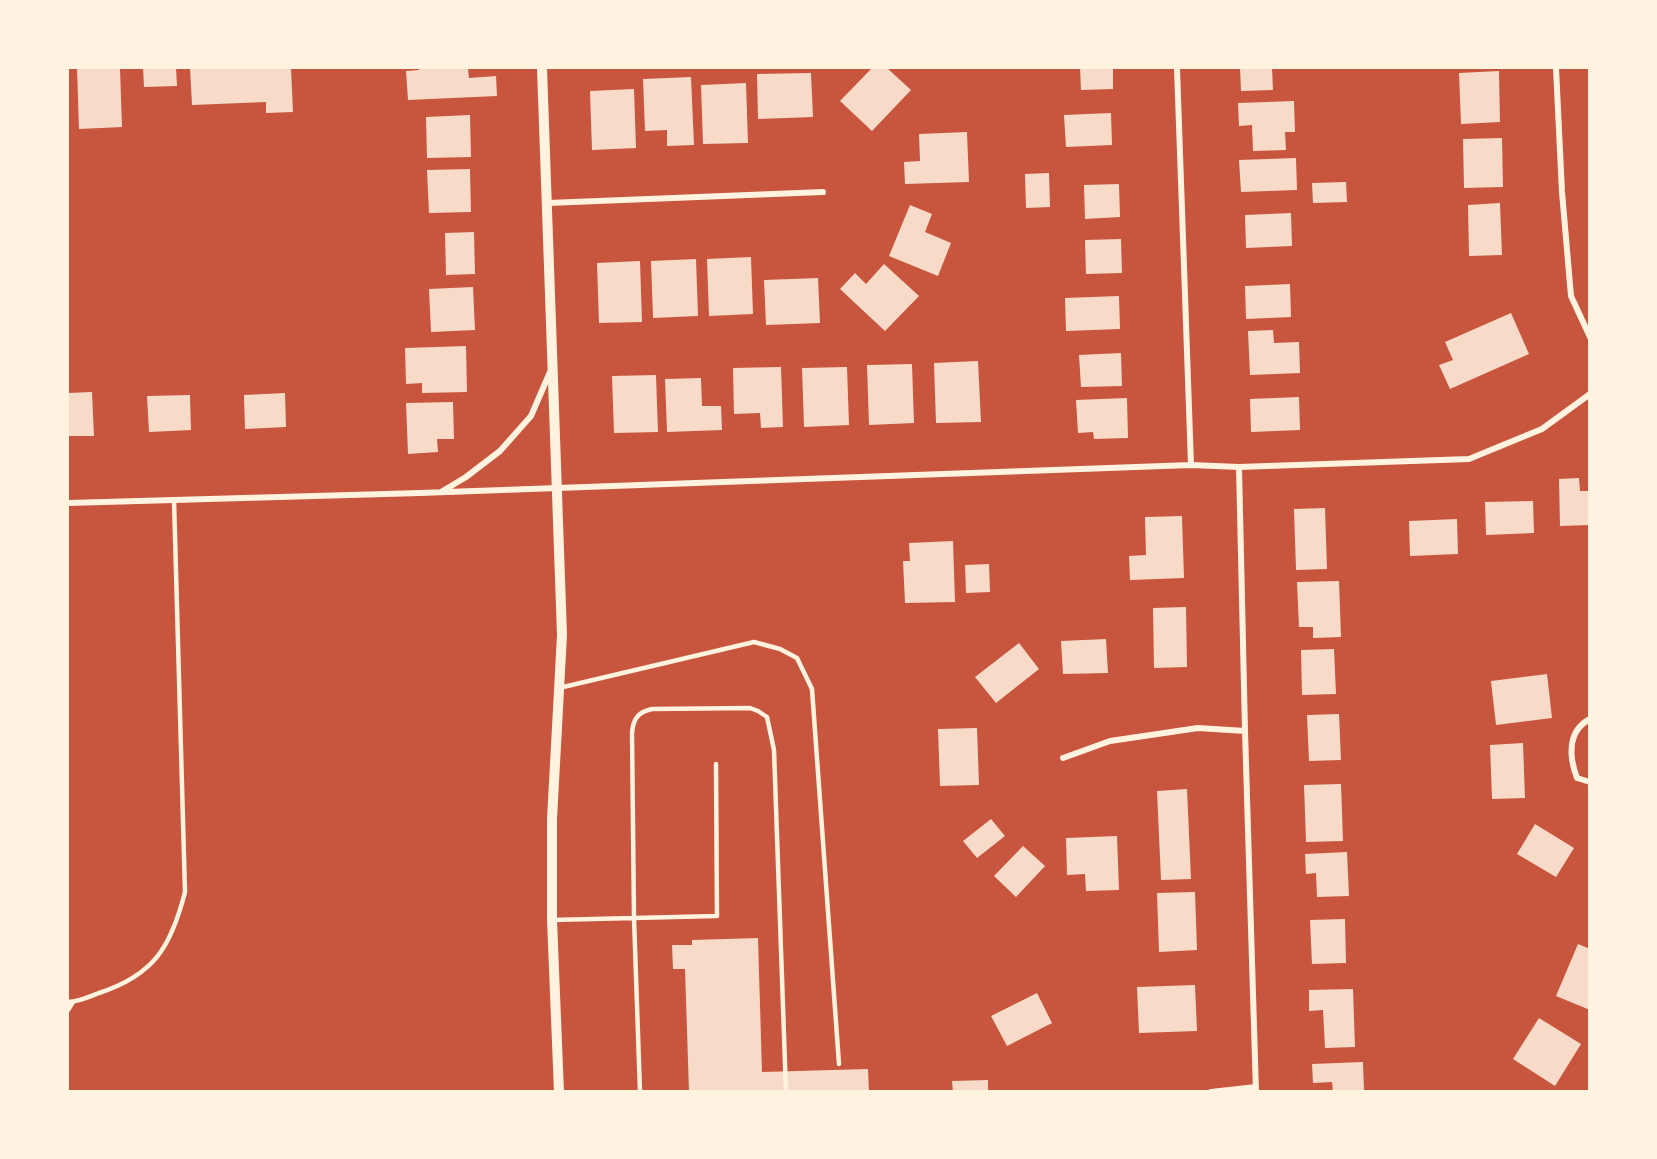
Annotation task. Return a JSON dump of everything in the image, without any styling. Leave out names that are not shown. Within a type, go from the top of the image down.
[{"type":"street","points":[[542,68],[562,635],[552,819],[552,920],[559,1092]]},
{"type":"street","points":[[1177,68],[1191,465]]},
{"type":"street","points":[[1556,68],[1562,192],[1571,296],[1590,337]]},
{"type":"street","points":[[548,203],[823,192]]},
{"type":"street","points":[[439,492],[466,477],[500,451],[531,416],[553,366]]},
{"type":"street","points":[[68,503],[1191,465],[1239,467],[1469,459],[1542,429],[1590,394]]},
{"type":"street","points":[[1211,1092],[1256,1089],[1239,467]]},
{"type":"street","points":[[1590,719],[1584,722],[1573,736],[1571,763],[1577,778],[1590,782]]},
{"type":"street","points":[[1063,758],[1110,741],[1198,728],[1245,731]]},
{"type":"lane","points":[[68,1010],[70,1002],[115,988],[141,975],[162,952],[178,922],[185,892],[174,501]]},
{"type":"lane","points":[[559,688],[754,642],[780,649],[797,658],[812,688],[839,1064]]},
{"type":"lane","points":[[640,1092],[634,918],[633,723],[636,717],[652,709],[750,708],[767,717],[774,750],[786,1092]]},
{"type":"lane","points":[[552,920],[717,916],[716,764]]},
{"type":"building","points":[[77,68],[120,68],[122,127],[79,129]]},
{"type":"building","points":[[143,68],[176,68],[177,86],[144,87]]},
{"type":"building","points":[[190,68],[291,68],[293,112],[266,113],[266,102],[192,105]]},
{"type":"building","points":[[419,68],[468,68],[469,78],[496,76],[497,96],[408,100],[406,71],[419,70]]},
{"type":"building","points":[[872,68],[887,68],[911,90],[872,131],[840,101]]},
{"type":"building","points":[[1080,68],[1113,68],[1113,89],[1081,90]]},
{"type":"building","points":[[1240,68],[1272,68],[1273,90],[1241,91]]},
{"type":"building","points":[[1499,71],[1500,122],[1461,124],[1459,73]]},
{"type":"building","points":[[811,73],[813,117],[758,119],[757,74]]},
{"type":"building","points":[[691,77],[694,145],[667,146],[667,130],[645,131],[643,79]]},
{"type":"building","points":[[746,83],[748,143],[703,144],[701,85]]},
{"type":"building","points":[[634,89],[636,148],[592,150],[590,91]]},
{"type":"building","points":[[1294,101],[1295,132],[1285,132],[1286,150],[1253,151],[1252,125],[1239,126],[1238,103]]},
{"type":"building","points":[[1111,113],[1112,145],[1066,147],[1064,115]]},
{"type":"building","points":[[470,115],[471,157],[427,158],[426,117]]},
{"type":"building","points":[[967,132],[969,182],[905,184],[904,162],[920,161],[919,134]]},
{"type":"building","points":[[1502,138],[1503,187],[1464,188],[1463,139]]},
{"type":"building","points":[[1296,158],[1297,190],[1241,192],[1239,160]]},
{"type":"building","points":[[470,169],[471,212],[429,213],[427,170]]},
{"type":"building","points":[[1049,173],[1050,207],[1026,208],[1025,174]]},
{"type":"building","points":[[1346,182],[1347,202],[1313,203],[1312,183]]},
{"type":"building","points":[[1119,184],[1120,217],[1085,219],[1084,185]]},
{"type":"building","points":[[1500,203],[1502,255],[1469,256],[1468,205]]},
{"type":"building","points":[[910,205],[932,214],[925,232],[951,243],[938,276],[889,256]]},
{"type":"building","points":[[1291,213],[1292,246],[1246,248],[1245,215]]},
{"type":"building","points":[[474,232],[475,274],[446,275],[445,233]]},
{"type":"building","points":[[1121,239],[1122,273],[1086,274],[1085,240]]},
{"type":"building","points":[[751,257],[753,314],[709,316],[707,259]]},
{"type":"building","points":[[696,259],[698,316],[653,318],[651,261]]},
{"type":"building","points":[[640,261],[642,322],[599,323],[597,263]]},
{"type":"building","points":[[884,264],[919,296],[885,331],[840,289],[855,273],[866,284]]},
{"type":"building","points":[[818,278],[820,323],[766,325],[764,280]]},
{"type":"building","points":[[1290,284],[1291,317],[1246,319],[1245,286]]},
{"type":"building","points":[[473,287],[475,330],[431,332],[429,289]]},
{"type":"building","points":[[1119,296],[1120,329],[1066,331],[1065,298]]},
{"type":"building","points":[[1511,313],[1529,354],[1450,389],[1439,365],[1453,360],[1445,342]]},
{"type":"building","points":[[1273,330],[1274,343],[1299,342],[1300,373],[1250,375],[1248,331]]},
{"type":"building","points":[[466,346],[467,392],[422,393],[422,383],[406,384],[405,348]]},
{"type":"building","points":[[1121,353],[1122,386],[1081,387],[1079,355]]},
{"type":"building","points":[[978,361],[981,422],[936,423],[934,363]]},
{"type":"building","points":[[912,364],[914,423],[869,425],[867,365]]},
{"type":"building","points":[[781,367],[783,427],[761,428],[760,413],[734,414],[733,368]]},
{"type":"building","points":[[847,367],[849,425],[804,427],[802,368]]},
{"type":"building","points":[[656,375],[658,432],[614,433],[612,376]]},
{"type":"building","points":[[701,378],[702,406],[721,406],[722,430],[667,432],[665,379]]},
{"type":"building","points":[[92,392],[94,436],[68,436],[68,393]]},
{"type":"building","points":[[285,393],[286,427],[245,429],[244,395]]},
{"type":"building","points":[[190,395],[191,430],[149,432],[147,396]]},
{"type":"building","points":[[1299,397],[1300,430],[1251,432],[1250,399]]},
{"type":"building","points":[[1127,398],[1128,438],[1094,439],[1093,432],[1078,433],[1076,400]]},
{"type":"building","points":[[453,402],[454,439],[437,439],[438,452],[408,454],[406,403]]},
{"type":"building","points":[[1579,478],[1580,491],[1590,491],[1590,525],[1560,526],[1559,479]]},
{"type":"building","points":[[1533,501],[1534,533],[1486,535],[1485,502]]},
{"type":"building","points":[[1325,508],[1327,569],[1296,570],[1294,509]]},
{"type":"building","points":[[1182,516],[1184,578],[1130,580],[1129,556],[1146,555],[1145,517]]},
{"type":"building","points":[[1457,519],[1458,554],[1410,556],[1409,521]]},
{"type":"building","points":[[953,541],[955,602],[905,603],[903,561],[910,561],[909,543]]},
{"type":"building","points":[[989,564],[990,592],[966,593],[965,565]]},
{"type":"building","points":[[1339,581],[1341,637],[1313,638],[1313,627],[1299,627],[1297,582]]},
{"type":"building","points":[[1186,607],[1187,667],[1154,668],[1153,608]]},
{"type":"building","points":[[1106,639],[1108,673],[1063,674],[1061,641]]},
{"type":"building","points":[[1019,643],[1039,669],[996,703],[975,677]]},
{"type":"building","points":[[1334,649],[1336,694],[1302,695],[1301,650]]},
{"type":"building","points":[[1547,674],[1552,718],[1496,725],[1491,681]]},
{"type":"building","points":[[1339,714],[1341,760],[1309,761],[1307,715]]},
{"type":"building","points":[[977,728],[979,785],[940,786],[938,729]]},
{"type":"building","points":[[1523,743],[1525,798],[1492,799],[1490,745]]},
{"type":"building","points":[[1341,784],[1343,841],[1306,842],[1304,785]]},
{"type":"building","points":[[1187,789],[1191,879],[1161,880],[1157,791]]},
{"type":"building","points":[[991,819],[1005,836],[977,858],[963,841]]},
{"type":"building","points":[[1535,824],[1574,848],[1556,877],[1517,854]]},
{"type":"building","points":[[1117,836],[1119,890],[1086,891],[1085,874],[1067,875],[1066,838]]},
{"type":"building","points":[[1023,846],[1045,866],[1016,897],[994,876]]},
{"type":"building","points":[[1347,852],[1349,896],[1317,897],[1316,873],[1306,874],[1305,854]]},
{"type":"building","points":[[1195,892],[1197,950],[1159,952],[1157,893]]},
{"type":"building","points":[[1345,919],[1346,963],[1312,964],[1310,920]]},
{"type":"building","points":[[758,938],[762,1072],[868,1069],[869,1092],[689,1092],[685,969],[673,969],[672,945],[692,945],[692,940]]},
{"type":"building","points":[[1578,944],[1590,949],[1590,1010],[1556,996]]},
{"type":"building","points":[[1195,985],[1197,1031],[1139,1033],[1137,987]]},
{"type":"building","points":[[1353,989],[1355,1047],[1325,1048],[1323,1010],[1309,1011],[1309,990]]},
{"type":"building","points":[[1037,993],[1052,1023],[1007,1046],[991,1016]]},
{"type":"building","points":[[1539,1018],[1581,1044],[1555,1086],[1513,1059]]},
{"type":"building","points":[[1363,1062],[1364,1092],[1333,1092],[1332,1082],[1313,1083],[1312,1064]]},
{"type":"building","points":[[988,1080],[988,1092],[953,1092],[952,1081]]}]
